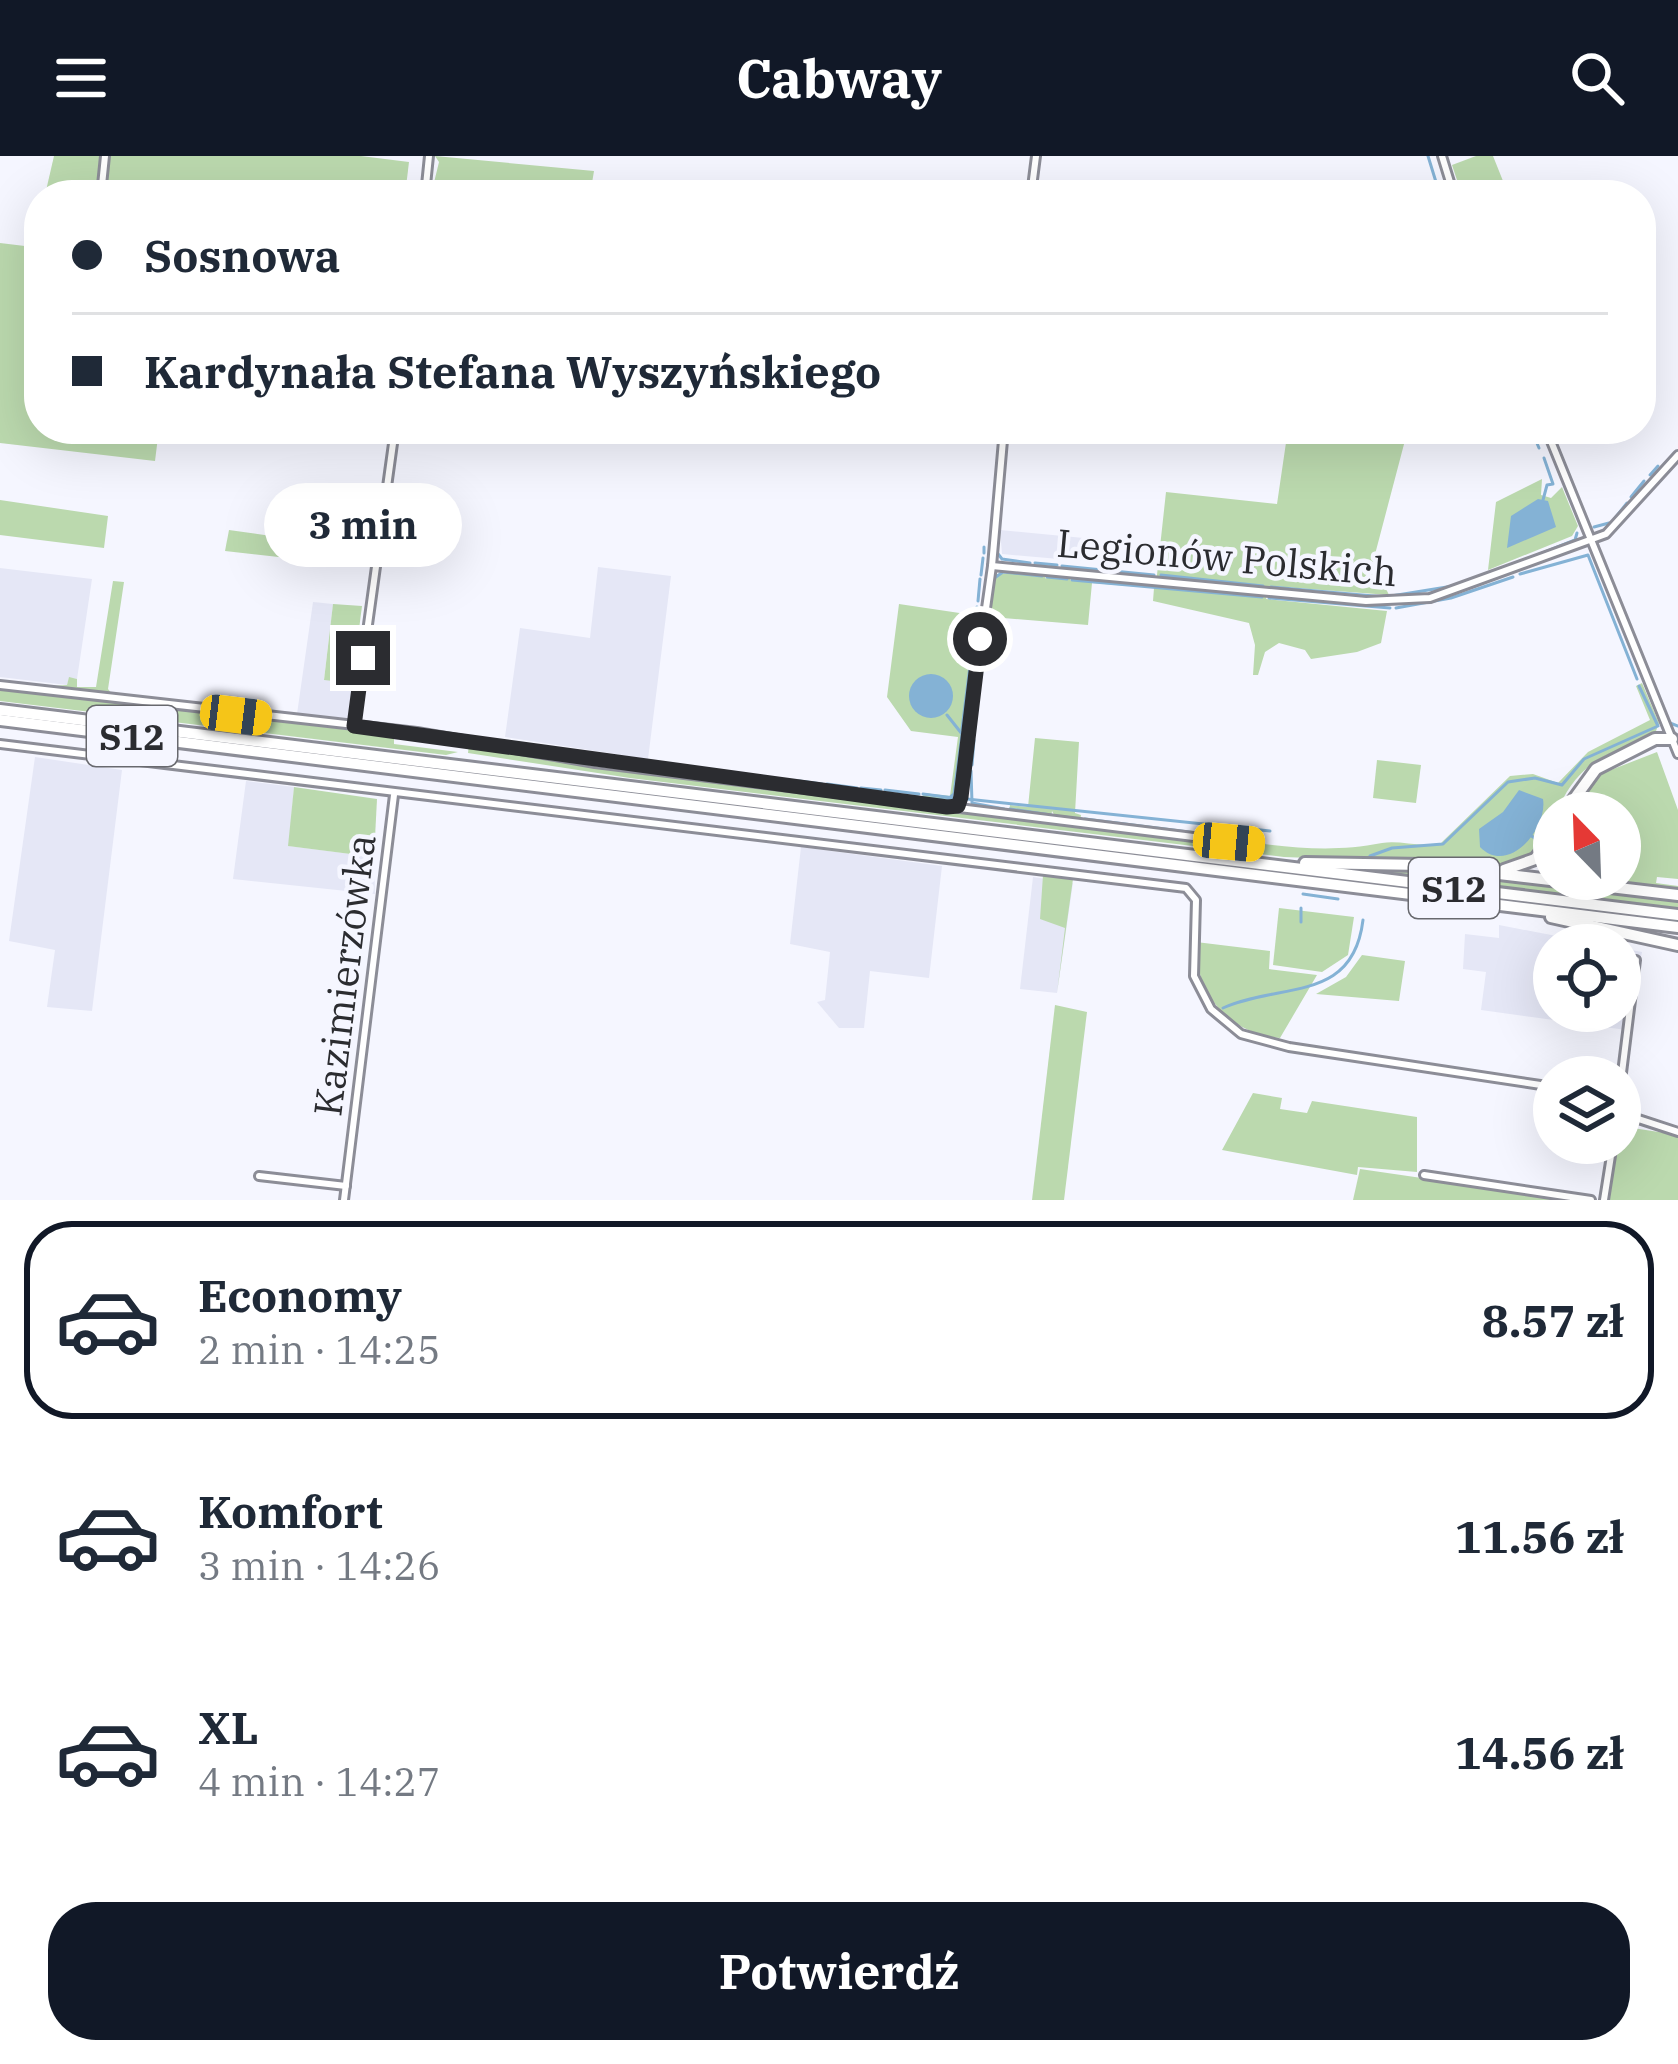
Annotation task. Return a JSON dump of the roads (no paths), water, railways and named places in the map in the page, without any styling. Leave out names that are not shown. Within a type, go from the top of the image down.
[{"type":"highway","name":"S12","points":[[0,710],[1678,915]]},
{"type":"highway","name":"S12","points":[[0,720],[1678,927]]},
{"type":"highway","points":[[1581,792],[1596,770],[1655,740],[1675,738]]},
{"type":"highway","points":[[1470,870],[1526,864],[1533,857]]},
{"type":"highway","points":[[1230,860],[1470,870],[1533,877]]},
{"type":"highway","points":[[1641,890],[1678,895]]},
{"type":"highway","points":[[1513,907],[1678,945]]},
{"type":"street","points":[[354,726],[393,444]]},
{"type":"street","points":[[958,806],[992,566],[1003,444]]},
{"type":"street","points":[[1552,444],[1678,754]]},
{"type":"street","points":[[1593,540],[1616,526],[1678,455]]},
{"type":"street","name":"Legionów Polskich","points":[[992,566],[1400,602],[1460,590],[1593,540]]},
{"type":"street","points":[[0,685],[451,736],[613,765],[1258,845]]},
{"type":"street","name":"Kazimierzówka","points":[[0,744],[1191,890],[1196,900],[1191,953],[1198,988],[1217,1017],[1240,1034],[1289,1047],[1533,1084]]},
{"type":"street","name":"Kazimierzówka","points":[[344,1200],[394,795]]},
{"type":"street","points":[[1641,1120],[1678,1132]]},
{"type":"street","points":[[1604,1200],[1610,1164]]},
{"type":"street","points":[[1424,1175],[1591,1200]]},
{"type":"street","points":[[259,1176],[346,1186]]},
{"type":"water","points":[[1538,499],[1548,501],[1556,527],[1507,548],[1511,516]]},
{"type":"water","points":[[931,674],[946,681],[953,696],[946,711],[931,718],[916,711],[909,696],[916,681]]},
{"type":"water","points":[[1519,790],[1533,795],[1533,835],[1502,856],[1480,847],[1479,829],[1503,812]]},
{"type":"waterway","points":[[1428,156],[1435,180]]},
{"type":"waterway","points":[[1537,444],[1539,448]]},
{"type":"waterway","points":[[1543,500],[1547,485],[1553,484],[1544,458]]},
{"type":"waterway","points":[[1650,475],[1658,466]]},
{"type":"waterway","points":[[1631,497],[1644,481]]},
{"type":"waterway","points":[[1615,518],[1627,503]]},
{"type":"waterway","points":[[1594,527],[1609,523]]},
{"type":"waterway","points":[[1530,558],[1575,540],[1577,533]]},
{"type":"waterway","points":[[984,547],[984,553]]},
{"type":"waterway","points":[[995,550],[1002,559],[1030,563]]},
{"type":"waterway","points":[[1520,574],[1588,555],[1637,679]]},
{"type":"waterway","points":[[981,575],[983,558]]},
{"type":"waterway","points":[[1035,563],[1057,565]]},
{"type":"waterway","points":[[1062,566],[1154,575]]},
{"type":"waterway","points":[[993,579],[1003,572],[1042,576]]},
{"type":"waterway","points":[[1161,575],[1263,586]]},
{"type":"waterway","points":[[1047,577],[1067,579]]},
{"type":"waterway","points":[[1396,608],[1451,598],[1513,577]]},
{"type":"waterway","points":[[978,601],[980,579]]},
{"type":"waterway","points":[[1072,580],[1262,597]]},
{"type":"waterway","points":[[1271,587],[1385,597],[1453,586]]},
{"type":"waterway","points":[[989,609],[992,588]]},
{"type":"waterway","points":[[1269,598],[1390,608]]},
{"type":"waterway","points":[[976,617],[977,607]]},
{"type":"waterway","points":[[986,636],[989,614]]},
{"type":"waterway","points":[[974,633],[975,623]]},
{"type":"waterway","points":[[971,660],[973,638]]},
{"type":"waterway","points":[[984,653],[985,642]]},
{"type":"waterway","points":[[981,676],[983,660]]},
{"type":"waterway","points":[[962,729],[970,666]]},
{"type":"waterway","points":[[978,694],[980,681]]},
{"type":"waterway","points":[[1370,856],[1392,848],[1443,844],[1508,782],[1535,778],[1562,785],[1584,759],[1658,726],[1639,686]]},
{"type":"waterway","points":[[977,701],[977,710]]},
{"type":"waterway","points":[[922,798],[947,800],[954,794],[962,734],[947,715]]},
{"type":"waterway","points":[[974,735],[976,716]]},
{"type":"waterway","points":[[1670,723],[1678,726]]},
{"type":"waterway","points":[[972,765],[974,740]]},
{"type":"waterway","points":[[652,765],[662,767]]},
{"type":"waterway","points":[[666,767],[692,770]]},
{"type":"waterway","points":[[700,771],[730,775]]},
{"type":"waterway","points":[[971,771],[972,803],[1004,809]]},
{"type":"waterway","points":[[735,774],[764,778]]},
{"type":"waterway","points":[[769,778],[794,781]]},
{"type":"waterway","points":[[799,781],[822,784]]},
{"type":"waterway","points":[[827,784],[857,788]]},
{"type":"waterway","points":[[827,787],[856,790]]},
{"type":"waterway","points":[[861,788],[881,790]]},
{"type":"waterway","points":[[885,790],[919,794]]},
{"type":"waterway","points":[[861,791],[880,793]]},
{"type":"waterway","points":[[885,794],[918,797]]},
{"type":"waterway","points":[[923,794],[954,798]]},
{"type":"waterway","points":[[967,799],[1270,831]]},
{"type":"waterway","points":[[1010,809],[1051,815]]},
{"type":"waterway","points":[[1056,816],[1081,819]]},
{"type":"waterway","points":[[1085,819],[1236,838]]},
{"type":"waterway","points":[[1303,894],[1338,899]]},
{"type":"waterway","points":[[1301,908],[1301,922]]},
{"type":"waterway","points":[[1223,1008],[1330,977],[1357,947],[1363,920]]}]
